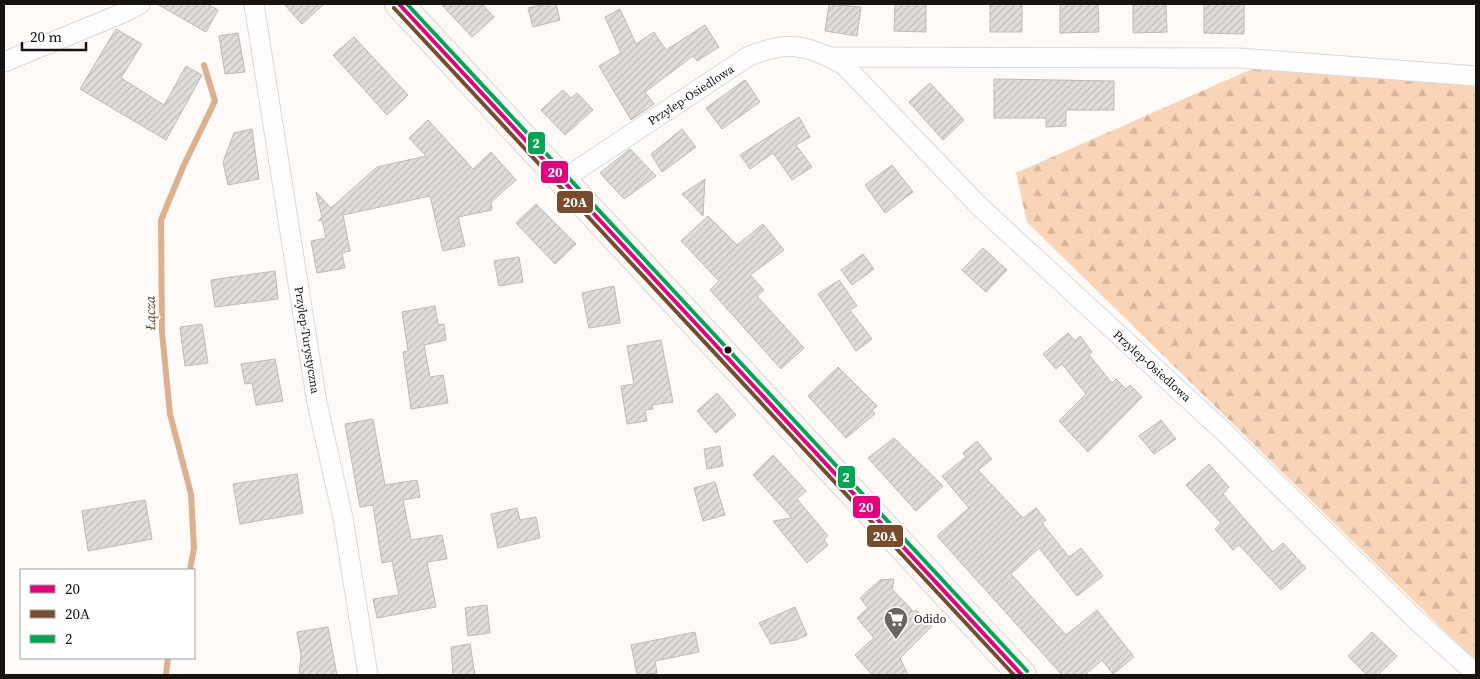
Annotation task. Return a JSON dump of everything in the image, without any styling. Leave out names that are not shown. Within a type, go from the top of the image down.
[{"type":"main road","points":[[399,4],[1022,675]]},
{"type":"street","points":[[4,62],[123,13],[140,4]]},
{"type":"street","name":"Przylep-Turystyczna","points":[[254,4],[317,403],[343,518],[368,675]]},
{"type":"street","name":"Przylep-Osiedlowa","points":[[562,180],[750,56],[769,48],[793,46],[817,50],[830,57],[844,65],[978,205],[1223,431],[1415,619],[1476,674]]},
{"type":"street","name":"Przylep-Osiedlowa","points":[[830,57],[1239,58],[1476,76]]},
{"type":"green space","points":[[1261,65],[1476,83],[1476,662],[1027,222],[1016,173]]},
{"type":"building","points":[[157,4],[207,4],[218,10],[206,32]]},
{"type":"building","points":[[284,4],[324,4],[302,24]]},
{"type":"building","points":[[441,4],[482,4],[494,17],[472,37]]},
{"type":"building","points":[[545,4],[556,4],[560,20],[533,27],[528,8]]},
{"type":"building","points":[[829,4],[861,7],[857,36],[825,31]]},
{"type":"building","points":[[895,4],[926,4],[926,32],[894,31]]},
{"type":"building","points":[[990,4],[1022,4],[1022,32],[990,32]]},
{"type":"building","points":[[1060,4],[1098,4],[1099,32],[1060,33]]},
{"type":"building","points":[[1133,4],[1166,4],[1167,32],[1133,33]]},
{"type":"building","points":[[1204,4],[1244,4],[1244,34],[1204,33]]},
{"type":"building","points":[[620,9],[636,44],[654,32],[666,50],[705,25],[719,47],[697,61],[693,56],[645,92],[654,104],[631,120],[599,66],[621,53],[605,17]]},
{"type":"building","points":[[116,29],[142,44],[121,78],[164,105],[186,66],[202,75],[166,140],[80,89]]},
{"type":"building","points":[[238,33],[245,72],[225,74],[219,36]]},
{"type":"building","points":[[354,37],[408,95],[387,115],[333,55]]},
{"type":"building","points":[[994,79],[1114,81],[1114,110],[1066,110],[1066,126],[1046,127],[1046,118],[994,118]]},
{"type":"building","points":[[745,80],[760,102],[722,129],[706,108]]},
{"type":"building","points":[[930,83],[964,120],[943,140],[909,102]]},
{"type":"building","points":[[563,90],[571,98],[577,93],[593,110],[565,135],[541,110]]},
{"type":"building","points":[[799,117],[810,137],[796,145],[812,167],[792,180],[773,153],[750,169],[740,155]]},
{"type":"building","points":[[428,120],[473,169],[491,152],[516,180],[491,202],[492,210],[458,217],[465,246],[443,251],[430,196],[343,215],[350,251],[342,253],[345,268],[317,273],[311,241],[326,238],[322,220],[318,221],[322,217],[316,192],[331,208],[377,167],[426,156],[409,138]]},
{"type":"building","points":[[252,129],[259,179],[228,185],[223,162],[234,133]]},
{"type":"building","points":[[682,129],[696,147],[662,172],[651,154]]},
{"type":"building","points":[[630,149],[656,176],[624,199],[600,173]]},
{"type":"building","points":[[892,165],[913,192],[885,213],[865,185]]},
{"type":"building","points":[[705,179],[703,216],[682,194]]},
{"type":"building","points":[[536,204],[576,244],[555,264],[516,223]]},
{"type":"building","points":[[708,216],[737,245],[763,224],[784,250],[750,275],[764,290],[757,296],[804,348],[781,369],[710,290],[719,281],[681,241]]},
{"type":"building","points":[[983,248],[1007,270],[986,292],[962,270]]},
{"type":"building","points":[[863,254],[874,269],[852,285],[841,270]]},
{"type":"building","points":[[519,257],[523,282],[499,286],[494,261]]},
{"type":"building","points":[[275,271],[278,299],[215,307],[211,280]]},
{"type":"building","points":[[839,280],[857,306],[850,310],[872,339],[856,351],[818,294]]},
{"type":"building","points":[[614,286],[620,323],[589,328],[582,293]]},
{"type":"building","points":[[435,306],[438,325],[444,324],[446,340],[424,345],[430,377],[443,375],[448,403],[411,409],[403,352],[408,351],[402,312]]},
{"type":"building","points":[[202,324],[208,363],[185,366],[180,327]]},
{"type":"building","points":[[1068,333],[1075,341],[1080,336],[1092,352],[1089,355],[1112,383],[1116,379],[1126,389],[1130,385],[1142,397],[1088,452],[1059,421],[1086,394],[1062,364],[1056,369],[1043,354]]},
{"type":"building","points":[[661,340],[673,402],[652,405],[653,409],[645,410],[647,421],[627,424],[621,386],[634,384],[627,346]]},
{"type":"building","points":[[275,359],[283,401],[256,405],[252,383],[245,384],[241,364]]},
{"type":"building","points":[[838,367],[877,406],[872,410],[875,414],[846,438],[808,396]]},
{"type":"building","points":[[717,393],[736,415],[716,433],[697,411]]},
{"type":"building","points":[[373,419],[385,485],[417,480],[420,497],[403,500],[411,540],[442,535],[447,559],[427,562],[436,607],[377,618],[373,599],[399,595],[392,561],[382,563],[373,505],[360,507],[345,424]]},
{"type":"building","points":[[1161,420],[1176,439],[1154,454],[1139,436]]},
{"type":"building","points":[[894,438],[943,486],[916,511],[868,458]]},
{"type":"building","points":[[977,441],[992,459],[978,470],[1023,518],[1036,508],[1046,520],[1042,523],[1069,557],[1081,548],[1103,576],[1077,596],[1039,548],[1011,574],[1066,635],[1097,610],[1134,657],[1113,674],[1102,660],[1085,675],[1062,675],[937,536],[969,508],[942,476],[966,457],[963,453]]},
{"type":"building","points":[[720,446],[723,466],[707,469],[704,449]]},
{"type":"building","points":[[773,455],[806,491],[797,499],[828,536],[824,540],[828,545],[807,563],[773,521],[792,518],[753,475]]},
{"type":"building","points":[[1209,464],[1229,487],[1223,494],[1273,552],[1283,543],[1306,568],[1281,590],[1239,545],[1233,550],[1215,529],[1221,523],[1186,485]]},
{"type":"building","points":[[297,474],[303,513],[240,524],[233,484]]},
{"type":"building","points":[[715,482],[725,515],[703,521],[694,488]]},
{"type":"building","points":[[145,500],[152,539],[88,551],[82,511]]},
{"type":"building","points":[[517,508],[520,520],[536,517],[540,538],[498,548],[491,514]]},
{"type":"building","points":[[894,579],[892,589],[914,612],[916,610],[932,626],[900,658],[908,675],[872,675],[855,655],[874,638],[857,618],[868,608],[860,598],[880,580]]},
{"type":"building","points":[[487,605],[490,633],[468,636],[465,608]]},
{"type":"building","points":[[795,607],[807,635],[796,640],[771,644],[759,623]]},
{"type":"building","points":[[328,627],[337,675],[299,675],[301,656],[297,632]]},
{"type":"building","points":[[695,632],[699,652],[655,661],[657,673],[637,675],[631,645]]},
{"type":"building","points":[[1372,632],[1397,656],[1378,675],[1367,675],[1348,656]]},
{"type":"building","points":[[470,644],[475,675],[453,675],[451,647]]},
{"type":"waterway","name":"Łącza","points":[[190,569],[194,548],[191,494],[170,414],[162,332],[161,220],[183,167],[215,101],[204,65]]},
{"type":"waterway","name":"Łącza","points":[[166,675],[168,659]]},
{"type":"transit line","name":"20","points":[[399,4],[1022,675]]},
{"type":"transit line","name":"2","points":[[407,4],[1027,671]]},
{"type":"transit line","name":"20A","points":[[394,8],[1014,675]]},
{"type":"place","name":"Odido","points":[[896,640]]}]
